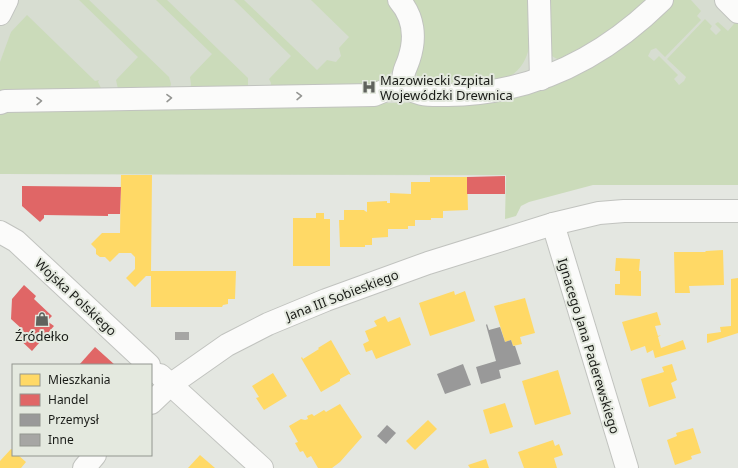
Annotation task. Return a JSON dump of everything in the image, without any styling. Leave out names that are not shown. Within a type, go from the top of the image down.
[{"type":"street","points":[[0,4],[7,0]]},
{"type":"street","points":[[0,14],[7,0]]},
{"type":"street","points":[[538,0],[541,79]]},
{"type":"street","points":[[401,1],[412,23],[413,36],[410,58],[403,72],[403,83],[410,90],[418,94],[452,95],[495,90],[541,79],[577,64],[621,37],[662,0]]},
{"type":"street","points":[[726,0],[738,12]]},
{"type":"street","points":[[0,103],[5,101],[374,95],[403,83]]},
{"type":"street","name":"Jana III Sobieskiego","points":[[152,402],[170,385],[227,345],[286,316],[428,263],[553,224],[599,213],[624,211],[738,211]]},
{"type":"street","name":"Ignacego Jana Paderewskiego","points":[[553,224],[627,468]]},
{"type":"street","name":"Wojska Polskiego","points":[[0,232],[16,241],[148,364]]},
{"type":"street","name":"Wojska Polskiego","points":[[152,368],[262,468]]},
{"type":"street","points":[[84,468],[94,456]]},
{"type":"shaded area","name":"Mazowiecki Szpital Wojewódzki Drewnica","points":[[0,0],[738,0],[738,176],[0,174]]},
{"type":"green space","points":[[79,0],[89,0],[169,77],[171,84],[169,91],[118,89],[116,80],[138,57]]},
{"type":"green space","points":[[156,0],[167,0],[248,78],[248,89],[190,91],[190,77],[212,54]]},
{"type":"green space","points":[[234,0],[244,0],[317,70],[327,60],[336,62],[341,56],[339,48],[349,37],[311,0],[389,0],[395,6],[406,33],[395,69],[376,84],[270,90],[271,83],[269,79],[291,56]]},
{"type":"green space","points":[[412,0],[530,0],[530,35],[527,56],[515,73],[504,80],[433,87],[420,82],[415,70]]},
{"type":"green space","points":[[545,0],[652,0],[614,32],[559,60],[550,55]]},
{"type":"green space","points":[[673,0],[691,0],[701,11],[697,16],[701,20],[665,57],[656,48],[651,50],[648,56],[654,61],[659,56],[678,75],[674,79],[679,85],[686,77],[667,59],[705,19],[712,26],[710,29],[716,35],[721,30],[715,24],[718,22],[728,31],[738,19],[738,185],[593,185],[529,202],[521,206],[516,216],[505,219],[506,175],[0,174],[0,112],[10,109],[458,102],[493,99],[655,18]]},
{"type":"green space","points":[[27,15],[95,81],[99,80],[98,82],[101,88],[99,93],[0,96],[0,62],[11,32]]},
{"type":"building: Mieszkania","points":[[121,175],[152,175],[151,271],[236,271],[235,299],[228,299],[228,304],[223,305],[222,307],[151,307],[151,276],[146,276],[135,287],[126,278],[135,269],[135,257],[131,253],[119,253],[110,262],[105,257],[100,257],[96,254],[96,249],[91,244],[102,233],[120,233]]},
{"type":"building: Mieszkania","points":[[430,177],[467,177],[468,210],[443,211],[443,218],[415,220],[415,226],[408,226],[408,229],[388,229],[388,237],[372,238],[372,245],[365,245],[365,247],[340,247],[339,220],[344,220],[344,210],[364,210],[367,212],[367,202],[387,201],[387,203],[390,203],[390,193],[411,194],[411,182],[430,182]]},
{"type":"building: Mieszkania","points":[[316,213],[324,213],[324,219],[330,219],[330,266],[293,266],[293,218],[316,218]]},
{"type":"building: Mieszkania","points":[[723,250],[724,285],[689,286],[690,293],[675,293],[674,252],[705,252]]},
{"type":"building: Mieszkania","points":[[616,258],[640,259],[639,271],[641,271],[641,296],[615,295],[615,284],[620,284],[620,271],[615,271]]},
{"type":"building: Mieszkania","points":[[738,278],[738,333],[707,343],[707,334],[721,332],[720,327],[731,326],[731,279]]},
{"type":"building: Mieszkania","points":[[454,291],[455,295],[465,291],[475,321],[430,336],[419,303]]},
{"type":"building: Mieszkania","points":[[525,298],[535,333],[520,337],[522,344],[513,346],[511,340],[505,342],[494,306]]},
{"type":"building: Mieszkania","points":[[657,312],[661,325],[655,326],[658,336],[661,335],[658,337],[661,348],[683,340],[686,349],[655,358],[653,350],[647,353],[645,346],[631,351],[622,322]]},
{"type":"building: Mieszkania","points":[[385,316],[388,322],[400,317],[411,345],[376,359],[372,350],[366,352],[363,344],[369,341],[365,331],[377,326],[374,321]]},
{"type":"building: Mieszkania","points":[[331,340],[351,375],[349,374],[340,379],[340,381],[321,392],[301,358],[302,357],[303,359]]},
{"type":"building: Mieszkania","points":[[672,364],[677,380],[671,383],[676,398],[649,407],[641,379],[664,372],[662,367]]},
{"type":"building: Mieszkania","points":[[558,370],[571,414],[535,425],[522,381]]},
{"type":"building: Mieszkania","points":[[273,373],[287,396],[264,410],[256,398],[259,397],[252,386]]},
{"type":"building: Mieszkania","points":[[505,403],[513,427],[490,434],[483,410]]},
{"type":"building: Mieszkania","points":[[340,404],[362,437],[340,462],[332,468],[318,468],[311,456],[307,458],[303,451],[300,452],[295,443],[298,442],[289,426],[301,419],[308,419],[307,416],[312,414],[314,416],[324,410],[326,412]]},
{"type":"building: Mieszkania","points":[[428,420],[437,429],[415,450],[406,441]]},
{"type":"building: Mieszkania","points":[[693,428],[701,453],[691,456],[692,459],[675,465],[667,440],[677,436],[676,433]]},
{"type":"building: Mieszkania","points":[[553,440],[555,446],[559,444],[563,455],[554,458],[557,468],[524,468],[518,452]]},
{"type":"building: Mieszkania","points":[[11,449],[12,456],[19,456],[26,462],[21,468],[0,468],[0,461]]},
{"type":"building: Mieszkania","points":[[200,455],[215,468],[188,468]]},
{"type":"building: Mieszkania","points":[[486,459],[489,468],[470,468],[468,465]]},
{"type":"building: Handel","points":[[505,176],[505,194],[467,194],[467,177]]},
{"type":"building: Handel","points":[[22,186],[121,187],[120,214],[108,214],[108,216],[44,215],[44,218],[40,222],[22,206]]},
{"type":"building: Handel","points":[[24,285],[36,296],[34,299],[52,316],[47,321],[54,326],[32,351],[16,336],[22,329],[11,319],[12,299]]},
{"type":"building: Handel","points":[[95,347],[114,364],[80,364]]},
{"type":"building: Przemysł","points":[[487,324],[489,330],[500,327],[505,342],[511,340],[513,346],[515,346],[521,364],[499,370],[501,378],[481,384],[476,367],[496,361],[486,325]]},
{"type":"building: Przemysł","points":[[463,364],[471,385],[445,394],[437,374]]},
{"type":"building: Przemysł","points":[[387,425],[396,433],[386,444],[377,436]]},
{"type":"building: Inne","points":[[175,332],[189,332],[189,340],[175,340]]},
{"type":"place","name":"Mazowiecki Szpital Wojewódzki Drewnica","points":[[369,87]]},
{"type":"place","name":"Źródełko","points":[[42,319]]}]
